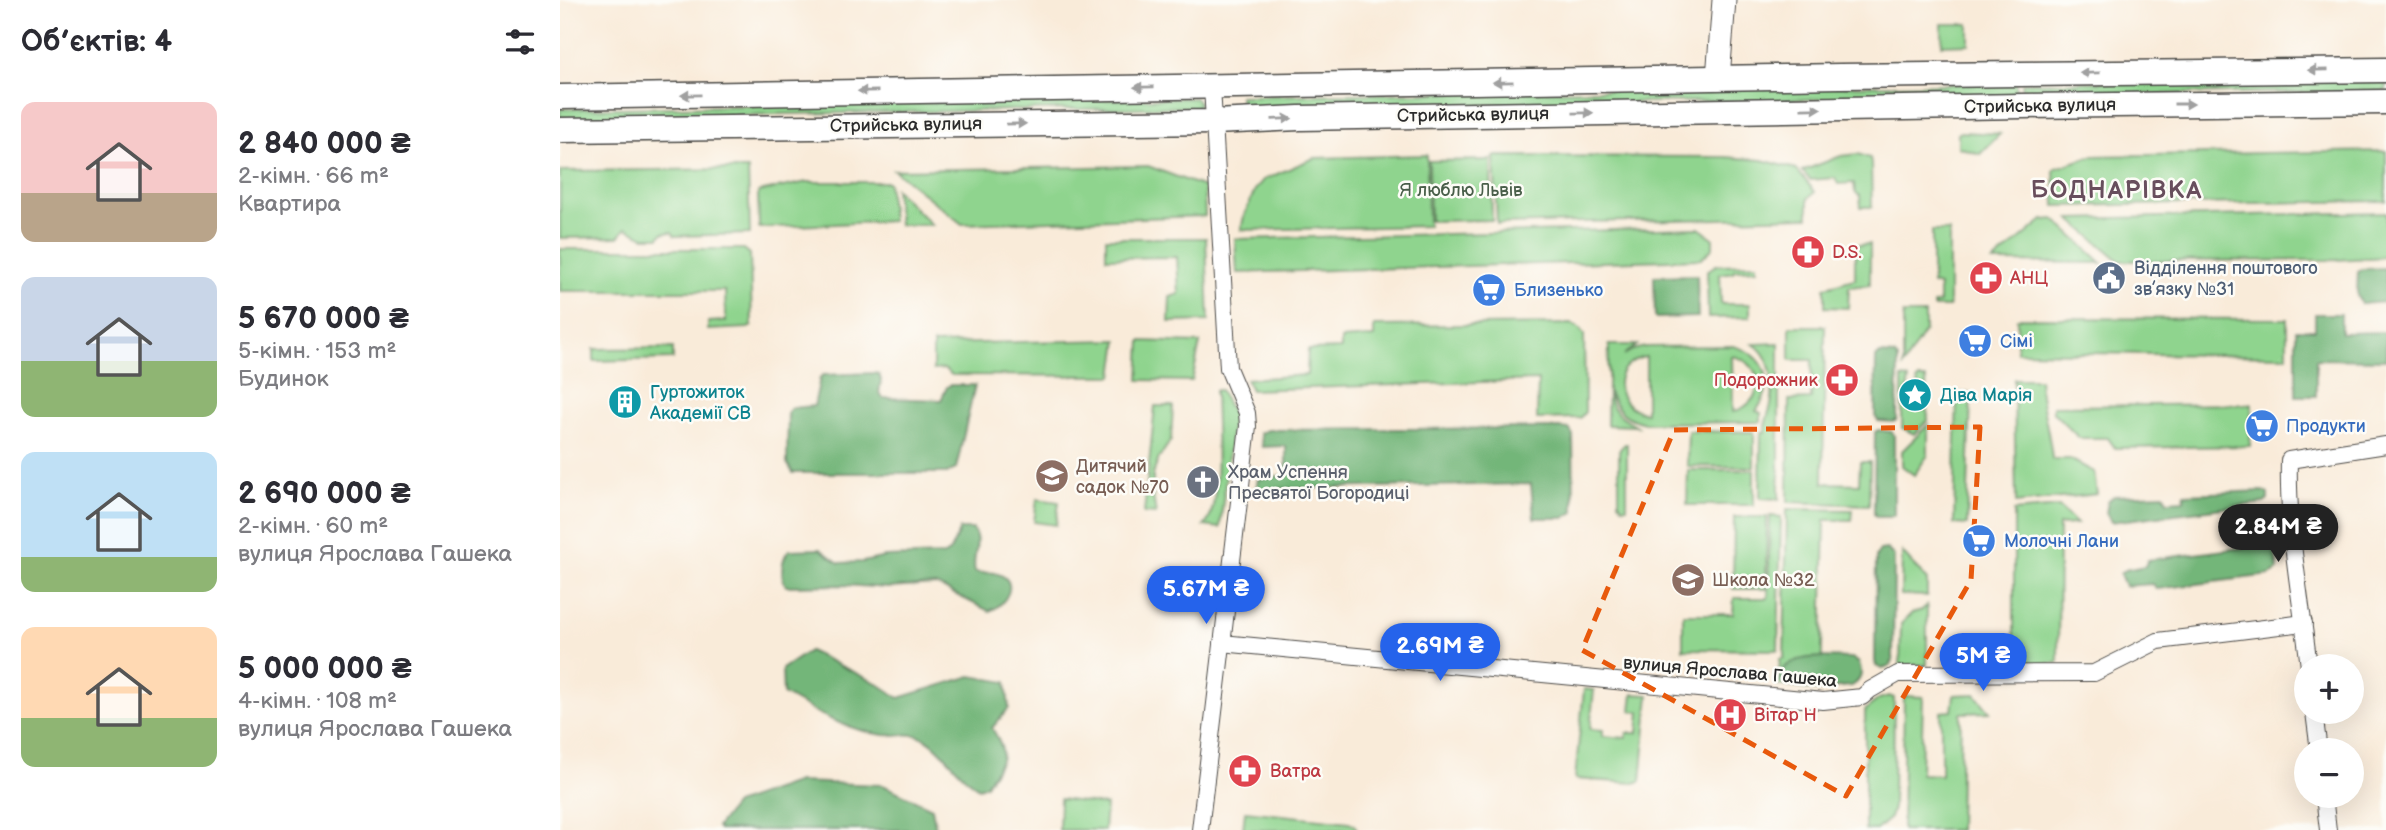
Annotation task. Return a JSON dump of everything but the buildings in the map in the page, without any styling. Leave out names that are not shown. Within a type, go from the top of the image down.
[{"type":"main road","name":"Стрийська вулиця","points":[[560,97],[2386,70]]},
{"type":"main road","name":"Стрийська вулиця","points":[[560,130],[2386,102]]},
{"type":"street","points":[[1718,78],[1724,0]]},
{"type":"street","points":[[1200,830],[1248,426],[1247,414],[1228,368],[1212,86]]},
{"type":"street","points":[[2308,654],[2288,484],[2289,460],[2386,445]]},
{"type":"street","name":"вулиця Ярослава Гашека","points":[[1222,643],[1823,701],[1863,697],[1898,674],[2094,673],[2158,641],[2304,623]]},
{"type":"street","points":[[2325,808],[2328,830]]},
{"type":"highlighted area","points":[[1980,427],[1971,580],[1846,796],[1582,650],[1674,430]]},
{"type":"green space","points":[[1942,24],[1969,24],[1969,44],[1942,45]]},
{"type":"green space","points":[[2386,78],[2386,91],[2023,96],[2022,83]]},
{"type":"green space","points":[[2016,83],[2017,96],[1240,109],[1240,96]]},
{"type":"green space","points":[[1195,98],[1200,103],[1196,107],[560,118],[560,109]]},
{"type":"green space","points":[[1958,134],[2000,134],[1980,154],[1958,147]]},
{"type":"green space","points":[[2386,151],[2386,201],[2055,206],[2054,169],[2091,156]]},
{"type":"green space","points":[[1858,154],[1870,158],[1872,207],[1861,207],[1860,196],[1855,192],[1854,183],[1838,184],[1835,178],[1810,180],[1802,171],[1841,156]]},
{"type":"green space","points":[[1427,155],[1428,226],[1241,230],[1255,190],[1263,180],[1314,158]]},
{"type":"green space","points":[[1494,156],[1726,157],[1762,160],[1796,169],[1815,192],[1808,198],[1808,217],[1497,224]]},
{"type":"green space","name":"Я люблю Львів","points":[[1491,160],[1492,220],[1430,221],[1429,161]]},
{"type":"green space","points":[[1148,166],[1204,187],[1205,216],[962,224],[894,170]]},
{"type":"green space","points":[[748,169],[750,234],[675,236],[672,232],[662,233],[659,237],[644,237],[626,228],[618,237],[560,238],[560,171]]},
{"type":"green space","points":[[807,182],[888,182],[892,221],[759,228],[758,192]]},
{"type":"green space","points":[[895,189],[932,225],[899,225]]},
{"type":"green space","points":[[2386,212],[2386,257],[2336,260],[2120,261],[2070,219]]},
{"type":"green space","points":[[2054,219],[2102,263],[1993,262],[2043,220]]},
{"type":"green space","points":[[1699,228],[1713,238],[1713,248],[1701,259],[1237,273],[1235,239]]},
{"type":"green space","points":[[1932,231],[1949,231],[1949,307],[1933,307],[1933,304],[1939,303],[1939,286],[1932,284]]},
{"type":"green space","points":[[1106,238],[1206,238],[1209,321],[1169,322],[1170,297],[1179,294],[1177,257],[1106,258]]},
{"type":"green space","points":[[1870,244],[1870,285],[1849,287],[1848,308],[1825,307],[1825,287],[1855,279],[1855,245]]},
{"type":"green space","points":[[560,249],[744,249],[750,254],[752,326],[708,330],[708,322],[726,321],[725,291],[560,291]]},
{"type":"green space","points":[[1757,264],[1757,269],[1720,274],[1721,304],[1750,304],[1750,317],[1708,318],[1707,271],[1716,265]]},
{"type":"green space","points":[[2386,268],[2386,302],[2361,304],[2357,296],[2358,271]]},
{"type":"green space","points":[[1697,275],[1698,317],[1655,318],[1654,276]]},
{"type":"green space","points":[[1903,314],[1925,314],[1925,331],[1903,366]]},
{"type":"green space","points":[[2315,314],[2341,314],[2341,333],[2386,332],[2386,360],[2316,359],[2316,396],[2296,396],[2296,330],[2315,330]]},
{"type":"green space","points":[[2017,318],[2287,319],[2287,356],[2017,352]]},
{"type":"green space","points":[[1572,324],[1584,334],[1585,412],[1580,418],[1537,419],[1538,380],[1251,390],[1246,379],[1307,375],[1308,350],[1341,349],[1341,339],[1374,337],[1374,326]]},
{"type":"green space","points":[[1790,326],[1825,326],[1823,483],[1859,484],[1860,462],[1870,462],[1869,505],[1788,502],[1789,400],[1811,399],[1812,360],[1790,360]]},
{"type":"green space","points":[[1118,340],[1113,376],[952,375],[944,369],[933,370],[933,344]]},
{"type":"green space","points":[[1141,341],[1200,343],[1192,381],[1139,380]]},
{"type":"green space","points":[[1779,343],[1779,499],[1760,498],[1761,432],[1765,432],[1773,389],[1768,363],[1753,344]]},
{"type":"green space","points":[[1609,345],[1637,345],[1624,355],[1645,347],[1733,346],[1754,356],[1765,371],[1766,390],[1756,411],[1761,413],[1761,422],[1645,423],[1623,413],[1609,392],[1614,409],[1637,426],[1607,425]],"holes":[[[1732,356],[1751,366],[1758,383],[1752,400],[1733,412]],[[1646,357],[1646,413],[1634,409],[1626,402],[1619,384],[1626,367]]]},
{"type":"green space","points":[[673,348],[673,359],[594,361],[594,349]]},
{"type":"green space","points":[[1880,354],[1894,355],[1898,359],[1897,420],[1893,422],[1878,421],[1875,416],[1876,358]]},
{"type":"green space","points":[[879,374],[879,393],[883,398],[941,400],[950,385],[975,385],[956,469],[947,473],[793,473],[787,463],[788,412],[791,408],[814,406],[823,375]]},
{"type":"green space","points":[[1902,378],[1909,379],[1906,397],[1914,404],[1920,402],[1922,397],[1917,381],[1926,379],[1928,420],[1914,434],[1902,428]]},
{"type":"green space","points":[[2014,379],[2039,379],[2052,459],[2070,459],[2094,472],[2097,494],[2016,503]]},
{"type":"green space","points":[[1215,390],[1220,390],[1233,414],[1220,528],[1204,526],[1210,517],[1216,483]]},
{"type":"green space","points":[[1957,393],[1971,393],[1967,525],[1954,524]]},
{"type":"green space","points":[[2252,404],[2250,446],[2115,448],[2108,438],[2079,438],[2053,412],[2053,406]]},
{"type":"green space","points":[[1155,406],[1173,406],[1171,440],[1159,458],[1153,474],[1156,514],[1144,513]]},
{"type":"green space","points":[[1928,425],[1928,455],[1914,475],[1902,466],[1902,451]]},
{"type":"green space","points":[[1569,429],[1573,435],[1574,512],[1564,518],[1534,518],[1531,484],[1256,489],[1258,479],[1286,475],[1286,446],[1262,447],[1260,433],[1268,430]]},
{"type":"green space","points":[[1688,431],[1754,432],[1754,467],[1687,466]]},
{"type":"green space","points":[[1875,432],[1892,432],[1894,435],[1894,515],[1890,517],[1877,517],[1874,514]]},
{"type":"green space","points":[[1625,444],[1627,507],[1623,507],[1619,502],[1619,450]]},
{"type":"green space","points":[[1688,470],[1754,470],[1754,505],[1687,505]]},
{"type":"green space","points":[[2263,491],[2268,494],[2268,500],[2264,503],[2111,522],[2106,513],[2108,501],[2114,496],[2164,494],[2167,501],[2184,500],[2185,494]]},
{"type":"green space","points":[[1037,499],[1059,502],[1056,525],[1034,522]]},
{"type":"green space","points":[[2059,507],[2077,524],[2059,525],[2058,663],[2014,664],[2014,511]]},
{"type":"green space","points":[[1787,509],[1853,510],[1852,520],[1825,520],[1821,691],[1778,685],[1780,659],[1784,658]]},
{"type":"green space","points":[[1770,516],[1781,517],[1778,650],[1683,649],[1683,614],[1733,614],[1734,598],[1768,598]]},
{"type":"green space","points":[[1734,517],[1767,517],[1766,589],[1733,589]]},
{"type":"green space","points":[[960,529],[973,529],[976,534],[975,572],[995,573],[1005,577],[1008,582],[1005,599],[989,611],[936,585],[888,588],[844,585],[786,586],[784,582],[783,563],[789,550],[820,549],[839,563],[863,562],[885,557],[944,555],[950,551]]},
{"type":"green space","points":[[2264,545],[2274,547],[2278,570],[2270,575],[2157,589],[2152,584],[2125,586],[2120,574],[2125,570],[2145,566],[2148,560]]},
{"type":"green space","points":[[1887,549],[1894,556],[1893,660],[1890,666],[1882,669],[1876,666],[1875,661],[1876,557],[1880,550]]},
{"type":"green space","points":[[1902,552],[1927,580],[1927,596],[1901,595]]},
{"type":"green space","points":[[1927,605],[1927,665],[1900,665],[1901,624],[1912,613]]},
{"type":"green space","points":[[809,651],[875,682],[899,698],[971,676],[1006,682],[1009,708],[992,728],[1001,745],[1002,757],[986,785],[979,788],[972,783],[936,747],[922,737],[870,733],[844,725],[783,694],[782,669]]},
{"type":"green space","points":[[1805,658],[1852,658],[1859,663],[1861,673],[1857,682],[1851,686],[1805,688],[1781,681],[1782,670]]},
{"type":"green space","points":[[1584,689],[1594,690],[1590,729],[1603,730],[1603,736],[1626,738],[1627,733],[1638,733],[1640,712],[1631,711],[1633,694],[1649,695],[1641,781],[1634,783],[1575,779]]},
{"type":"green space","points":[[1975,694],[1990,712],[1961,713],[1959,830],[1902,830],[1904,696],[1923,697],[1921,774],[1941,775],[1941,712],[1952,711],[1954,695]]},
{"type":"green space","points":[[1889,696],[1894,698],[1893,808],[1890,818],[1876,830],[1865,830],[1865,710],[1879,699]]},
{"type":"green space","points":[[798,782],[883,785],[932,808],[936,830],[719,830],[717,827],[735,804]]},
{"type":"green space","points":[[1060,799],[1106,805],[1104,830],[1059,830]]},
{"type":"green space","points":[[1245,811],[1349,822],[1355,825],[1357,830],[1243,830]]},
{"type":"place","name":"D.S.","points":[[1808,252]]},
{"type":"place","name":"АНЦ","points":[[1986,278]]},
{"type":"place","name":"Відділення поштового зв’язку №31","points":[[2109,278]]},
{"type":"place","name":"Близенько","points":[[1489,290]]},
{"type":"place","name":"Сімі","points":[[1975,341]]},
{"type":"place","name":"Подорожник","points":[[1842,380]]},
{"type":"place","name":"Діва Марія","points":[[1915,395]]},
{"type":"place","name":"Гуртожиток Академії СВ","points":[[625,402]]},
{"type":"place","name":"Продукти","points":[[2262,426]]},
{"type":"place","name":"Дитячий садок №70","points":[[1052,476]]},
{"type":"place","name":"Храм Успення Пресвятої Богородиці","points":[[1203,482]]},
{"type":"place","name":"Молочні Лани","points":[[1979,541]]},
{"type":"place","name":"Школа №32","points":[[1688,580]]},
{"type":"place","name":"Вітар Н","points":[[1730,715]]},
{"type":"place","name":"Ватра","points":[[1245,771]]},
{"type":"district","name":"БОДНАРІВКА","points":[[2117,190]]}]
